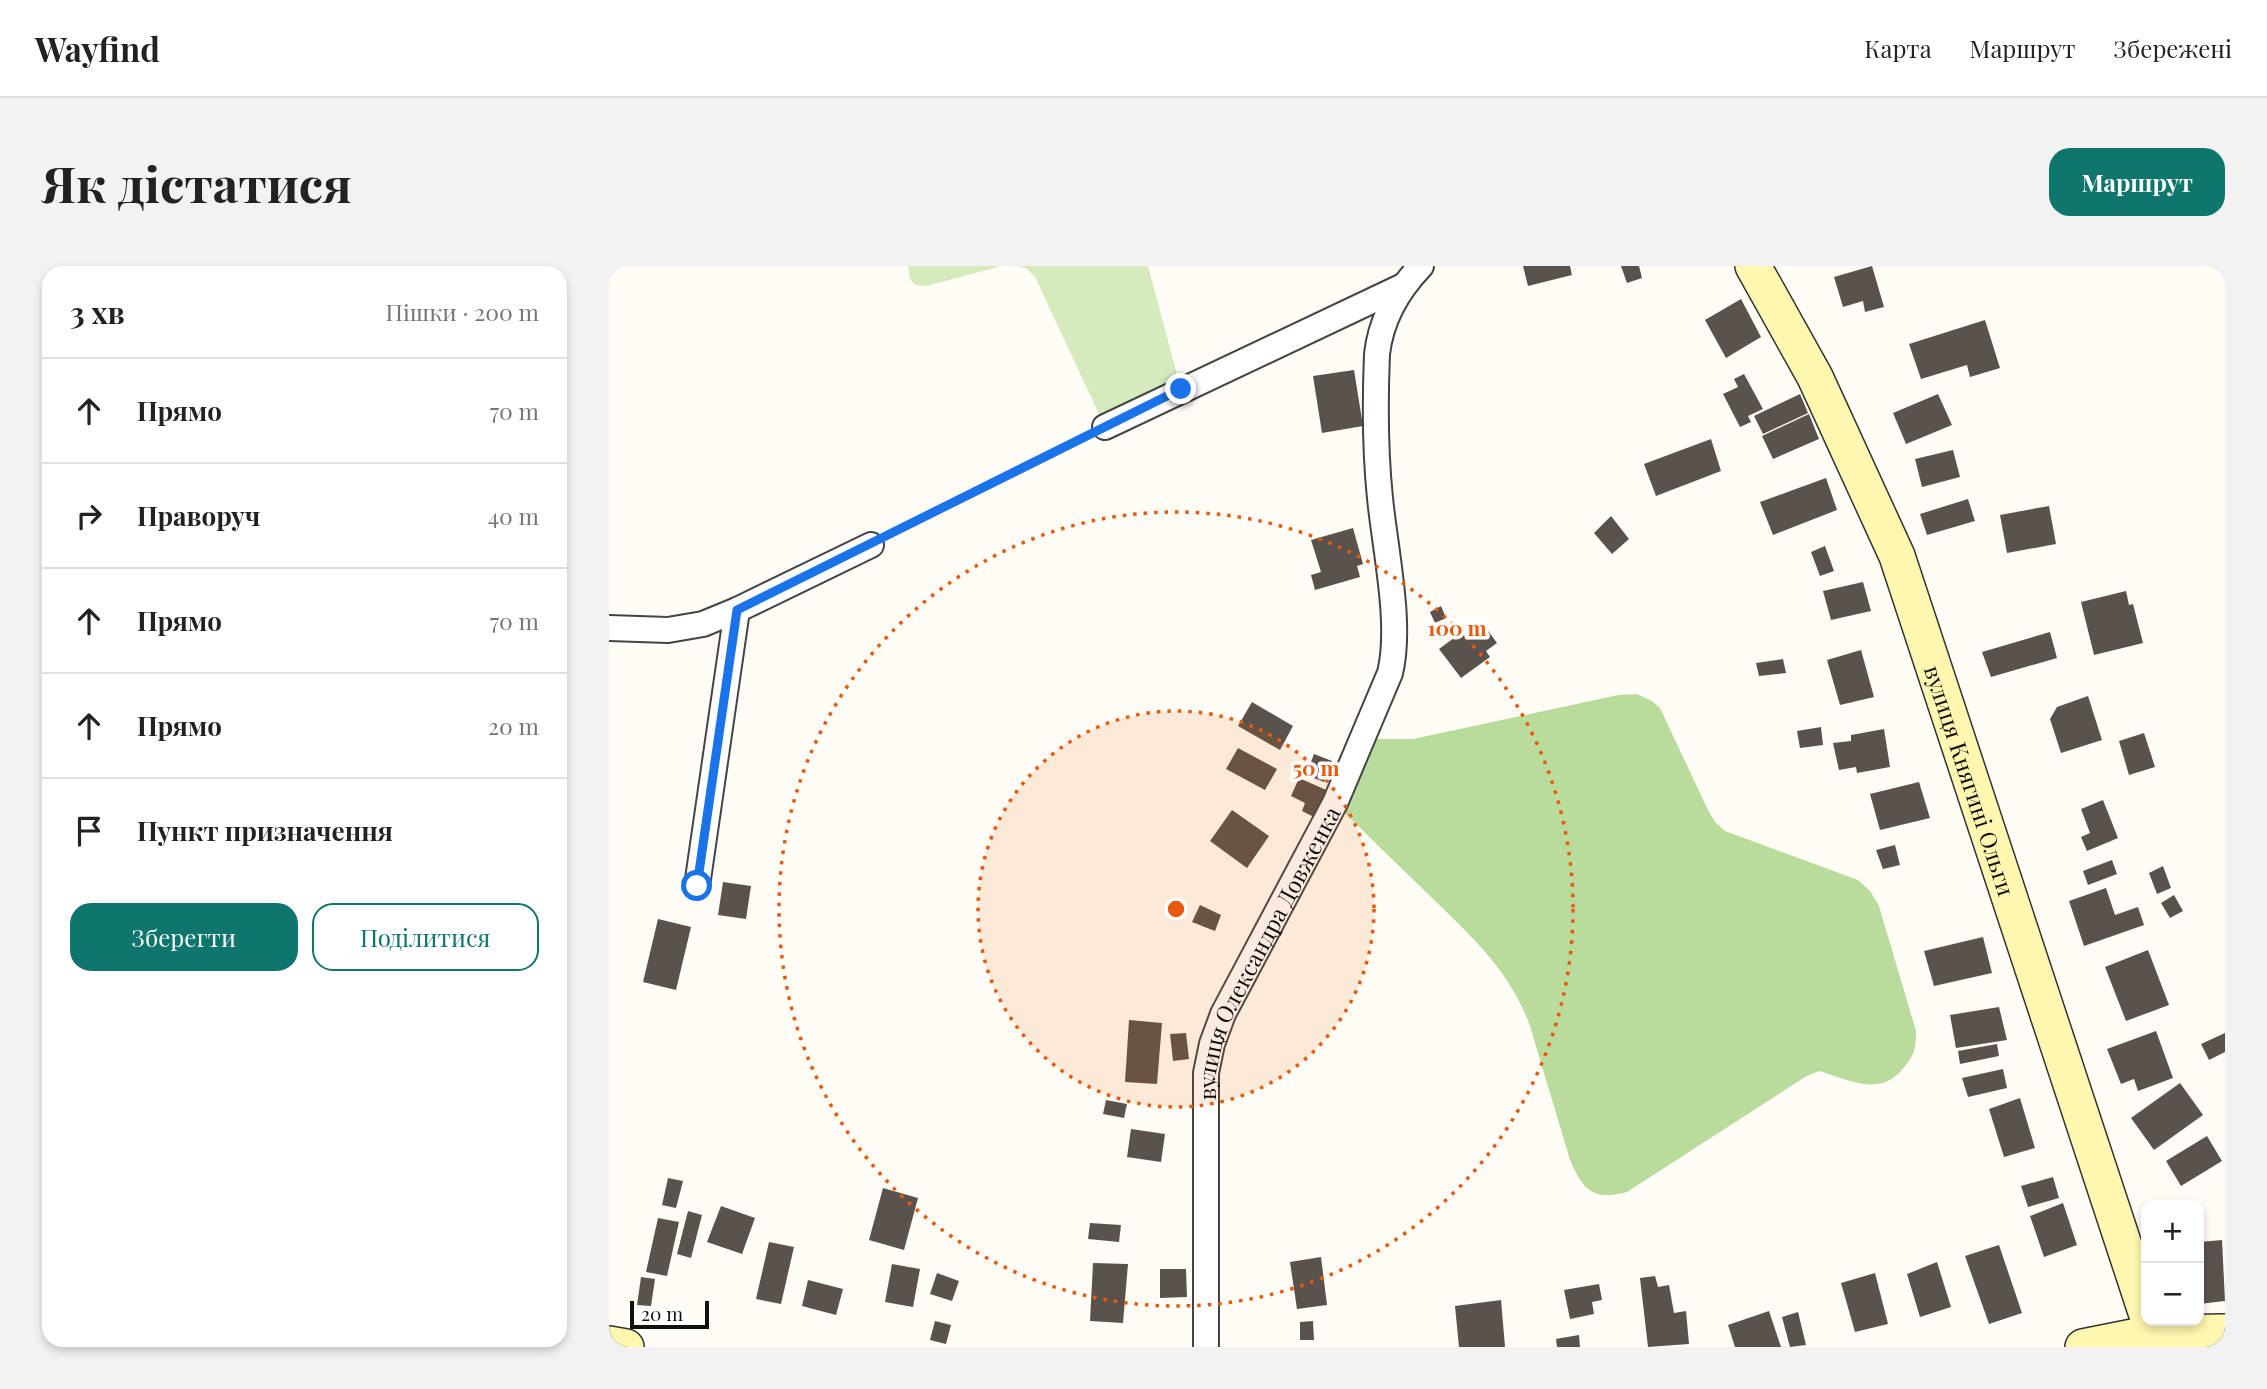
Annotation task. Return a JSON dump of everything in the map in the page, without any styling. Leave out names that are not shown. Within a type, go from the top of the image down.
[{"type":"street","points":[[1105,427],[1404,286],[1421,266]]},
{"type":"street","name":"вулиця Княгині Ольги","points":[[1753,266],[1815,377],[1897,556],[2141,1295]]},
{"type":"street","name":"вулиця Олександра Довженка","points":[[1206,1347],[1206,1073],[1212,1044],[1223,1014],[1335,803],[1387,685],[1394,660],[1395,629],[1377,461],[1376,376],[1379,338],[1384,321],[1404,286]]},
{"type":"street","points":[[609,628],[647,631],[703,624],[871,545]]},
{"type":"street","points":[[697,886],[737,610]]},
{"type":"street","points":[[2083,1347],[2141,1325]]},
{"type":"street","points":[[2158,1326],[2188,1340],[2225,1332]]},
{"type":"street","points":[[609,1344],[626,1347]]},
{"type":"path","points":[[871,545],[1105,427]]},
{"type":"green space","points":[[908,266],[1001,266],[927,286],[915,285],[910,279]]},
{"type":"green space","points":[[1018,266],[1148,266],[1181,389],[1105,427],[1035,277],[1026,268]]},
{"type":"green space","points":[[1637,694],[1660,708],[1708,810],[1715,822],[1725,831],[1858,880],[1870,891],[1879,906],[1916,1038],[1911,1057],[1892,1079],[1872,1085],[1861,1084],[1819,1071],[1805,1077],[1627,1192],[1606,1195],[1591,1191],[1575,1171],[1530,1026],[1522,1006],[1500,970],[1459,924],[1335,803],[1361,739],[1413,739],[1618,695]]},
{"type":"building","points":[[1523,266],[1570,266],[1572,275],[1528,286]]},
{"type":"building","points":[[1621,266],[1639,266],[1642,278],[1627,283]]},
{"type":"building","points":[[1872,266],[1884,307],[1865,312],[1863,301],[1843,307],[1834,277]]},
{"type":"building","points":[[1741,299],[1761,337],[1726,358],[1705,320]]},
{"type":"building","points":[[1985,320],[2000,368],[1970,377],[1967,365],[1921,379],[1909,344]]},
{"type":"building","points":[[1354,370],[1363,426],[1322,433],[1313,376]]},
{"type":"building","points":[[1744,374],[1763,409],[1748,416],[1751,422],[1740,427],[1723,394],[1738,387],[1734,379]]},
{"type":"building","points":[[1800,394],[1808,413],[1763,434],[1754,416]]},
{"type":"building","points":[[1938,394],[1952,425],[1906,444],[1893,413]]},
{"type":"building","points":[[1809,414],[1819,439],[1773,459],[1762,436]]},
{"type":"building","points":[[1711,439],[1721,471],[1656,496],[1644,464]]},
{"type":"building","points":[[1953,450],[1960,477],[1922,487],[1915,459]]},
{"type":"building","points":[[1826,478],[1837,510],[1773,535],[1760,502]]},
{"type":"building","points":[[1968,499],[1975,521],[1927,535],[1920,514]]},
{"type":"building","points":[[2049,506],[2056,544],[2007,553],[2000,515]]},
{"type":"building","points":[[1611,516],[1629,539],[1612,554],[1594,533]]},
{"type":"building","points":[[1353,528],[1363,564],[1357,566],[1360,577],[1315,590],[1311,575],[1321,572],[1311,540]]},
{"type":"building","points":[[1825,546],[1834,571],[1820,576],[1811,552]]},
{"type":"building","points":[[1863,582],[1871,611],[1831,620],[1823,591]]},
{"type":"building","points":[[2126,591],[2129,605],[2133,604],[2143,643],[2094,655],[2081,602]]},
{"type":"building","points":[[1441,606],[1446,618],[1435,623],[1430,612]]},
{"type":"building","points":[[1486,628],[1497,643],[1486,651],[1490,657],[1461,678],[1439,649],[1462,632],[1468,640]]},
{"type":"building","points":[[2050,632],[2057,658],[1991,677],[1982,652]]},
{"type":"building","points":[[1861,650],[1874,697],[1840,705],[1827,660]]},
{"type":"building","points":[[1783,659],[1786,673],[1759,676],[1756,663]]},
{"type":"building","points":[[2088,696],[2102,740],[2061,753],[2050,719],[2057,707]]},
{"type":"building","points":[[1252,702],[1293,726],[1280,750],[1238,726]]},
{"type":"building","points":[[1821,727],[1823,745],[1800,748],[1797,731]]},
{"type":"building","points":[[1884,729],[1890,767],[1857,773],[1856,767],[1839,770],[1833,743],[1851,741],[1851,735]]},
{"type":"building","points":[[2144,733],[2155,767],[2129,775],[2119,741]]},
{"type":"building","points":[[1238,748],[1277,769],[1265,790],[1226,769]]},
{"type":"building","points":[[1314,754],[1332,761],[1324,782],[1306,775]]},
{"type":"building","points":[[1299,778],[1333,793],[1320,820],[1302,811],[1305,803],[1291,796]]},
{"type":"building","points":[[1919,782],[1930,818],[1880,830],[1870,794]]},
{"type":"building","points":[[2103,800],[2118,838],[2087,851],[2081,837],[2090,833],[2081,809]]},
{"type":"building","points":[[1232,810],[1269,836],[1247,868],[1210,841]]},
{"type":"building","points":[[1895,845],[1900,865],[1883,869],[1876,850]]},
{"type":"building","points":[[2112,860],[2117,874],[2088,885],[2083,871]]},
{"type":"building","points":[[2163,866],[2171,888],[2157,894],[2149,873]]},
{"type":"building","points":[[723,882],[751,886],[746,919],[718,915]]},
{"type":"building","points":[[2106,888],[2115,915],[2138,907],[2144,925],[2084,946],[2069,901]]},
{"type":"building","points":[[2174,895],[2183,911],[2170,918],[2161,903]]},
{"type":"building","points":[[1200,905],[1221,915],[1215,931],[1192,922]]},
{"type":"building","points":[[658,919],[691,927],[676,990],[643,982]]},
{"type":"building","points":[[1983,937],[1992,973],[1934,986],[1924,951]]},
{"type":"building","points":[[2148,950],[2169,1005],[2126,1021],[2105,967]]},
{"type":"building","points":[[1999,1007],[2007,1040],[1956,1048],[1950,1015]]},
{"type":"building","points":[[1129,1020],[1162,1023],[1157,1084],[1125,1082]]},
{"type":"building","points":[[2156,1031],[2173,1078],[2138,1091],[2134,1079],[2121,1084],[2107,1049]]},
{"type":"building","points":[[1186,1033],[1189,1059],[1173,1061],[1170,1034]]},
{"type":"building","points":[[2225,1033],[2225,1052],[2209,1060],[2201,1044]]},
{"type":"building","points":[[1997,1044],[1999,1056],[1960,1064],[1958,1051]]},
{"type":"building","points":[[2003,1069],[2007,1088],[1968,1097],[1962,1078]]},
{"type":"building","points":[[2180,1083],[2203,1115],[2154,1150],[2131,1118]]},
{"type":"building","points":[[2020,1098],[2035,1148],[2004,1157],[1989,1109]]},
{"type":"building","points":[[1106,1100],[1127,1104],[1124,1118],[1103,1114]]},
{"type":"building","points":[[1131,1129],[1165,1134],[1161,1162],[1127,1157]]},
{"type":"building","points":[[2207,1136],[2222,1161],[2181,1186],[2166,1161]]},
{"type":"building","points":[[2053,1177],[2059,1198],[2028,1207],[2021,1186]]},
{"type":"building","points":[[668,1178],[683,1181],[676,1208],[662,1205]]},
{"type":"building","points":[[883,1188],[918,1198],[904,1250],[869,1240]]},
{"type":"building","points":[[2063,1203],[2077,1245],[2044,1257],[2030,1216]]},
{"type":"building","points":[[721,1206],[755,1218],[742,1254],[707,1242]]},
{"type":"building","points":[[688,1211],[702,1215],[691,1258],[677,1254]]},
{"type":"building","points":[[658,1218],[679,1222],[667,1276],[646,1272]]},
{"type":"building","points":[[1090,1223],[1121,1225],[1119,1242],[1088,1239]]},
{"type":"building","points":[[2222,1240],[2225,1301],[2204,1303],[2204,1242]]},
{"type":"building","points":[[769,1242],[794,1247],[781,1304],[756,1299]]},
{"type":"building","points":[[1999,1245],[2022,1313],[1989,1324],[1965,1256]]},
{"type":"building","points":[[1321,1257],[1327,1305],[1297,1309],[1290,1262]]},
{"type":"building","points":[[1937,1262],[1951,1307],[1920,1317],[1907,1274]]},
{"type":"building","points":[[1093,1263],[1128,1264],[1123,1323],[1090,1321]]},
{"type":"building","points":[[892,1264],[920,1269],[913,1307],[885,1302]]},
{"type":"building","points":[[1160,1269],[1186,1269],[1187,1297],[1160,1298]]},
{"type":"building","points":[[937,1273],[959,1281],[952,1301],[930,1294]]},
{"type":"building","points":[[1875,1273],[1888,1324],[1855,1332],[1841,1283]]},
{"type":"building","points":[[1655,1276],[1658,1287],[1669,1285],[1674,1313],[1686,1311],[1689,1344],[1648,1347],[1640,1278]]},
{"type":"building","points":[[641,1277],[655,1279],[651,1306],[637,1305]]},
{"type":"building","points":[[808,1280],[843,1289],[836,1315],[802,1306]]},
{"type":"building","points":[[1599,1284],[1602,1300],[1592,1302],[1594,1314],[1570,1319],[1564,1290]]},
{"type":"building","points":[[1501,1300],[1505,1347],[1459,1347],[1455,1306]]},
{"type":"building","points":[[1769,1311],[1781,1347],[1735,1347],[1728,1325]]},
{"type":"building","points":[[1798,1312],[1806,1345],[1790,1347],[1782,1317]]},
{"type":"building","points":[[935,1321],[951,1325],[946,1344],[930,1340]]},
{"type":"building","points":[[1313,1321],[1314,1340],[1300,1340],[1300,1322]]},
{"type":"building","points":[[1579,1335],[1580,1347],[1557,1347],[1556,1339]]},
{"type":"route","points":[[697,886],[737,610],[1181,389]]}]
